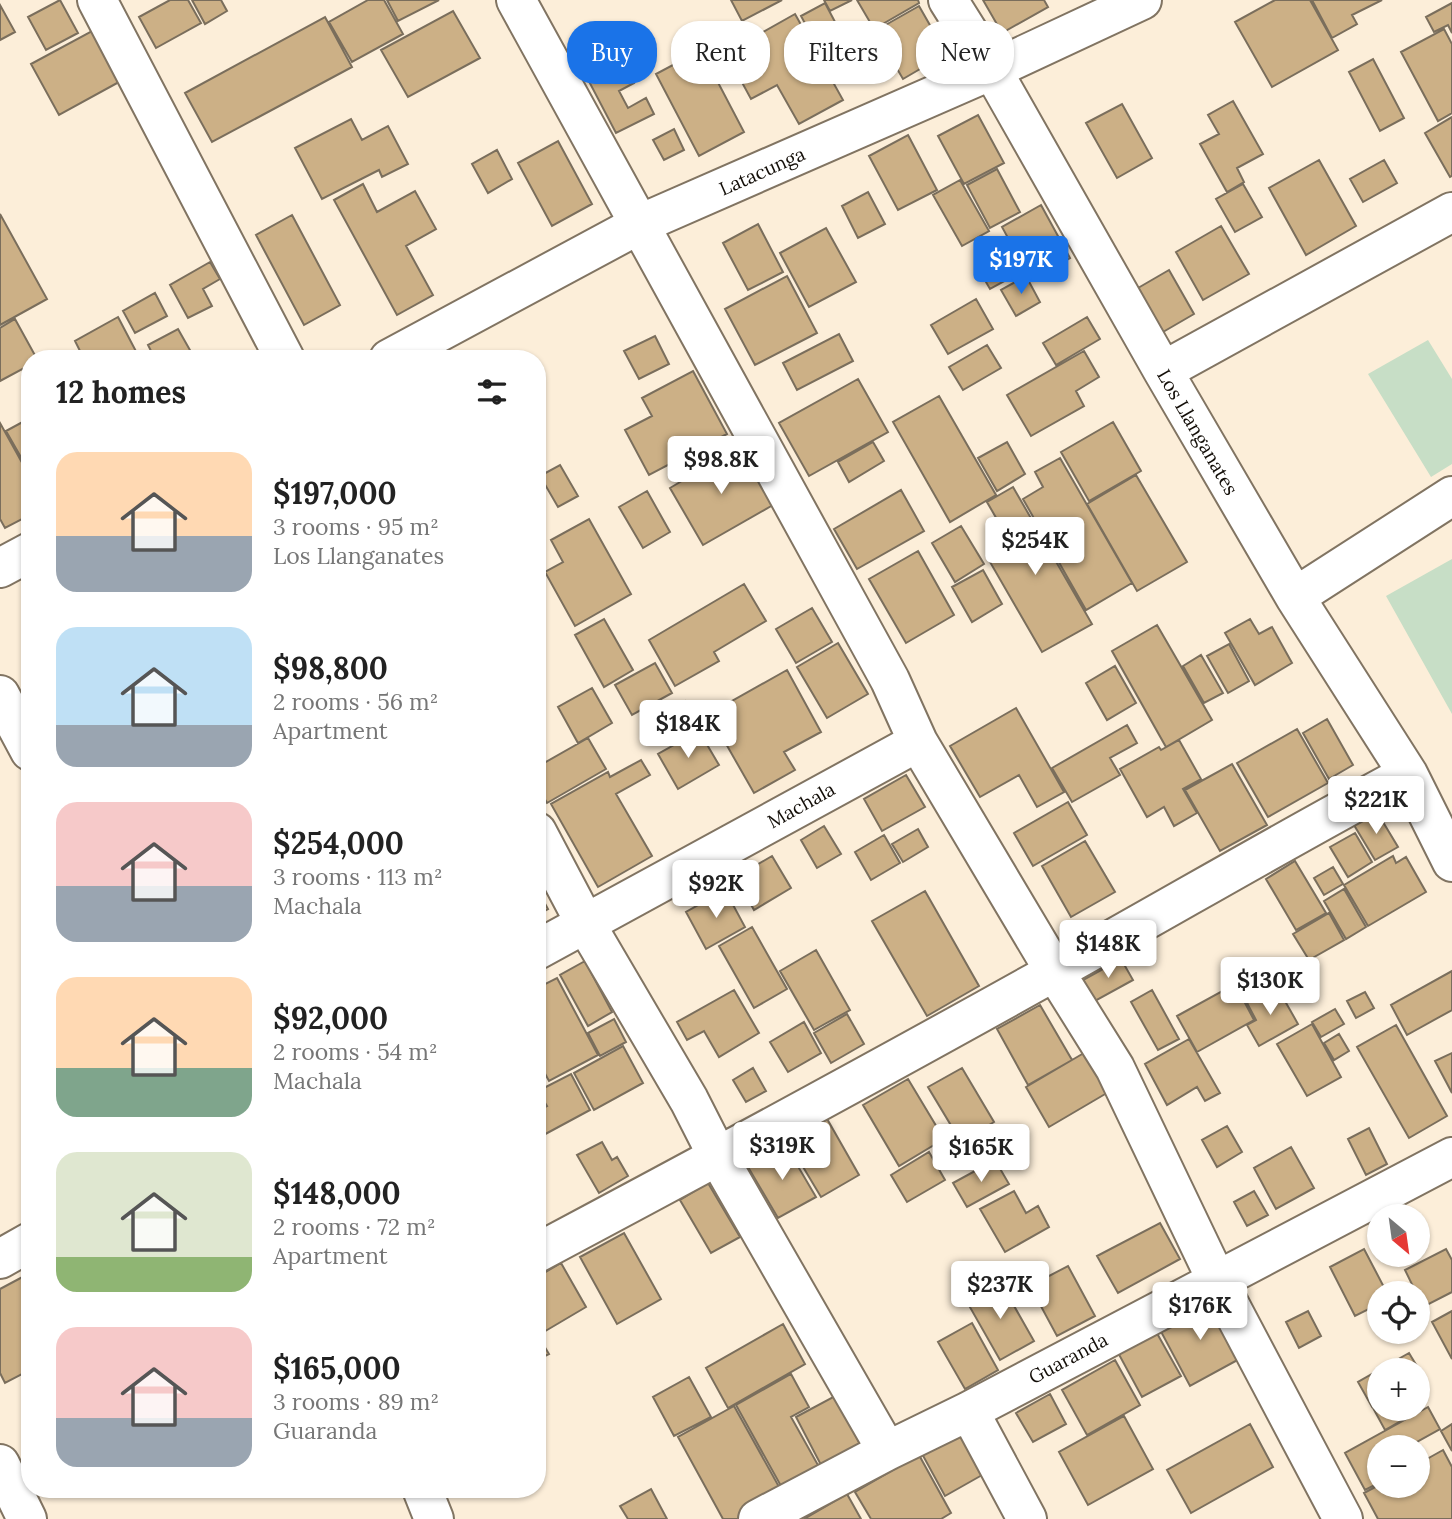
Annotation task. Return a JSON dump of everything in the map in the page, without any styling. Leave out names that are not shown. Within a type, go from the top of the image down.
[{"type":"street","points":[[97,0],[280,350]]},
{"type":"street","points":[[516,0],[890,680],[918,742],[1115,1068],[1216,1279],[1343,1519]]},
{"type":"street","name":"Los Llanganates","points":[[948,0],[961,21]]},
{"type":"street","name":"Latacunga","points":[[1014,60],[1142,0]]},
{"type":"street","name":"Latacunga","points":[[406,350],[640,224],[960,84]]},
{"type":"street","name":"Los Llanganates","points":[[1000,84],[1295,597],[1408,774],[1452,862]]},
{"type":"street","points":[[1163,371],[1452,212]]},
{"type":"street","points":[[1295,597],[1452,496]]},
{"type":"street","points":[[0,568],[21,557]]},
{"type":"street","points":[[0,695],[21,734]]},
{"type":"street","name":"Machala","points":[[546,945],[918,742]]},
{"type":"street","points":[[546,1248],[1055,972],[1271,848],[1408,774]]},
{"type":"street","points":[[546,849],[585,923],[689,1100],[718,1157],[887,1451]]},
{"type":"street","name":"Guaranda","points":[[758,1519],[1452,1157]]},
{"type":"street","points":[[0,1259],[21,1246]]},
{"type":"street","points":[[969,1411],[1027,1519]]},
{"type":"street","points":[[0,1464],[27,1519]]},
{"type":"street","points":[[426,1498],[434,1519]]},
{"type":"green space","points":[[1428,340],[1452,379],[1452,464],[1431,477],[1368,374]]},
{"type":"green space","points":[[1452,559],[1452,714],[1386,596]]},
{"type":"building","points":[[60,0],[78,33],[46,50],[28,17]]},
{"type":"building","points":[[170,0],[188,0],[201,23],[156,48],[139,17]]},
{"type":"building","points":[[192,0],[221,0],[227,11],[205,24]]},
{"type":"building","points":[[368,0],[384,0],[403,34],[352,62],[329,22]]},
{"type":"building","points":[[387,0],[439,0],[398,21]]},
{"type":"building","points":[[731,0],[782,0],[742,21]]},
{"type":"building","points":[[824,0],[852,0],[830,11]]},
{"type":"building","points":[[857,0],[918,0],[919,3],[888,21],[869,21]]},
{"type":"building","points":[[983,0],[1044,0],[1048,7],[1014,26],[1014,21],[995,21]]},
{"type":"building","points":[[1275,0],[1310,0],[1338,50],[1272,87],[1235,22]]},
{"type":"building","points":[[1312,0],[1382,0],[1352,15],[1357,24],[1332,38]]},
{"type":"building","points":[[825,3],[835,21],[804,21],[801,16]]},
{"type":"building","points":[[1452,3],[1452,33],[1448,25],[1434,32],[1426,17]]},
{"type":"building","points":[[0,5],[15,32],[0,40]]},
{"type":"building","points":[[919,6],[928,21],[916,21],[916,71],[903,79],[902,21],[893,21]]},
{"type":"building","points":[[453,11],[480,58],[408,97],[381,50]]},
{"type":"building","points":[[795,14],[799,21],[784,21],[784,84],[834,84],[843,100],[799,124],[777,85],[751,99],[743,84],[770,84],[770,28]]},
{"type":"building","points":[[325,17],[352,67],[212,142],[185,93]]},
{"type":"building","points":[[1444,29],[1452,44],[1452,113],[1438,121],[1401,52]]},
{"type":"building","points":[[92,31],[119,82],[59,115],[31,64]]},
{"type":"building","points":[[1373,59],[1404,118],[1380,131],[1349,72]]},
{"type":"building","points":[[671,66],[671,84],[719,84],[744,132],[699,156],[657,73]]},
{"type":"building","points":[[590,84],[632,84],[619,91],[628,108],[646,98],[654,114],[616,133]]},
{"type":"building","points":[[1233,101],[1263,154],[1237,168],[1244,182],[1227,192],[1200,144],[1219,134],[1208,115]]},
{"type":"building","points":[[1122,104],[1152,158],[1117,178],[1086,123]]},
{"type":"building","points":[[978,115],[1004,163],[964,184],[938,136]]},
{"type":"building","points":[[1452,117],[1452,176],[1450,177],[1425,133]]},
{"type":"building","points":[[351,119],[362,140],[388,126],[408,164],[382,177],[379,170],[322,199],[295,148]]},
{"type":"building","points":[[674,129],[684,150],[664,160],[653,140]]},
{"type":"building","points":[[908,135],[937,190],[898,210],[869,156]]},
{"type":"building","points":[[558,141],[592,204],[552,226],[518,163]]},
{"type":"building","points":[[497,150],[512,179],[488,193],[472,164]]},
{"type":"building","points":[[1319,160],[1356,226],[1306,255],[1269,188]]},
{"type":"building","points":[[1384,160],[1397,183],[1363,202],[1350,179]]},
{"type":"building","points":[[997,169],[1020,212],[990,228],[967,185]]},
{"type":"building","points":[[960,180],[989,231],[962,246],[933,195]]},
{"type":"building","points":[[363,184],[377,212],[415,191],[436,229],[406,246],[433,295],[397,315],[334,200]]},
{"type":"building","points":[[1243,184],[1262,217],[1235,232],[1216,199]]},
{"type":"building","points":[[868,192],[885,224],[858,238],[842,206]]},
{"type":"building","points":[[1041,205],[1070,258],[1031,280],[1002,227]]},
{"type":"building","points":[[0,214],[47,299],[0,325]]},
{"type":"building","points":[[292,215],[340,305],[304,325],[256,235]]},
{"type":"building","points":[[758,224],[783,272],[748,290],[723,243]]},
{"type":"building","points":[[1221,226],[1249,274],[1203,300],[1176,252]]},
{"type":"building","points":[[826,228],[856,282],[809,307],[780,253]]},
{"type":"building","points":[[1010,253],[1021,272],[990,289],[979,270]]},
{"type":"building","points":[[210,262],[220,279],[203,289],[212,306],[188,318],[170,285]]},
{"type":"building","points":[[1169,270],[1194,314],[1163,332],[1138,288]]},
{"type":"building","points":[[787,276],[817,333],[755,365],[725,309]]},
{"type":"building","points":[[1026,276],[1040,302],[1016,316],[1001,290]]},
{"type":"building","points":[[155,293],[167,316],[135,333],[123,311]]},
{"type":"building","points":[[976,299],[993,329],[948,354],[931,325]]},
{"type":"building","points":[[118,317],[135,350],[80,350],[75,341]]},
{"type":"building","points":[[1087,317],[1100,339],[1056,365],[1043,343]]},
{"type":"building","points":[[15,319],[32,350],[21,350],[21,370],[0,381],[0,328]]},
{"type":"building","points":[[178,329],[190,350],[150,350],[148,345]]},
{"type":"building","points":[[839,334],[853,361],[797,390],[783,363]]},
{"type":"building","points":[[655,336],[669,364],[639,379],[624,351]]},
{"type":"building","points":[[987,345],[1001,368],[963,390],[949,367]]},
{"type":"building","points":[[1084,351],[1099,377],[1076,391],[1084,406],[1031,436],[1007,395]]},
{"type":"building","points":[[693,371],[727,434],[649,475],[625,430],[652,416],[642,398]]},
{"type":"building","points":[[858,379],[888,432],[809,476],[779,423]]},
{"type":"building","points":[[939,396],[996,495],[950,522],[893,422]]},
{"type":"building","points":[[1113,422],[1141,471],[1089,501],[1061,452]]},
{"type":"building","points":[[0,423],[21,461],[21,520],[5,528],[0,519]]},
{"type":"building","points":[[21,423],[21,457],[6,431]]},
{"type":"building","points":[[873,442],[884,461],[849,482],[838,462]]},
{"type":"building","points":[[1007,442],[1025,474],[997,491],[978,458]]},
{"type":"building","points":[[739,447],[773,505],[703,545],[670,488]]},
{"type":"building","points":[[1060,458],[1132,583],[1086,610],[1023,499],[1043,487],[1035,472]]},
{"type":"building","points":[[560,465],[578,496],[558,507],[546,486],[546,473]]},
{"type":"building","points":[[1136,475],[1187,562],[1137,591],[1087,504]]},
{"type":"building","points":[[1013,487],[1092,624],[1042,652],[990,562],[1014,549],[987,502]]},
{"type":"building","points":[[901,490],[924,531],[857,569],[834,529]]},
{"type":"building","points":[[647,491],[670,532],[643,548],[619,507]]},
{"type":"building","points":[[589,519],[631,594],[575,626],[546,574],[563,562],[551,540]]},
{"type":"building","points":[[961,526],[984,564],[955,582],[932,543]]},
{"type":"building","points":[[918,551],[954,615],[906,643],[869,579]]},
{"type":"building","points":[[983,570],[1002,604],[972,622],[952,587]]},
{"type":"building","points":[[744,584],[766,621],[714,652],[719,661],[675,686],[649,640]]},
{"type":"building","points":[[812,608],[832,642],[796,663],[776,629]]},
{"type":"building","points":[[604,619],[633,670],[604,687],[575,635]]},
{"type":"building","points":[[1250,619],[1259,634],[1272,627],[1292,663],[1255,685],[1225,633]]},
{"type":"building","points":[[1157,625],[1212,720],[1166,747],[1112,651]]},
{"type":"building","points":[[838,643],[868,694],[827,718],[797,667]]},
{"type":"building","points":[[1229,644],[1249,681],[1228,693],[1207,656]]},
{"type":"building","points":[[1201,655],[1223,693],[1204,703],[1183,666]]},
{"type":"building","points":[[655,663],[672,693],[632,715],[615,685]]},
{"type":"building","points":[[1115,666],[1136,703],[1107,720],[1086,683]]},
{"type":"building","points":[[787,670],[821,732],[784,752],[795,770],[754,793],[709,714]]},
{"type":"building","points":[[592,688],[612,723],[578,743],[558,707]]},
{"type":"building","points":[[685,701],[696,719],[677,730],[666,711]]},
{"type":"building","points":[[1016,708],[1064,792],[1037,807],[1019,775],[980,797],[950,746]]},
{"type":"building","points":[[1327,719],[1353,765],[1329,779],[1303,733]]},
{"type":"building","points":[[1127,725],[1137,743],[1110,758],[1120,775],[1072,802],[1052,768]]},
{"type":"building","points":[[1297,729],[1328,783],[1268,817],[1237,763]]},
{"type":"building","points":[[699,731],[719,765],[678,789],[658,754]]},
{"type":"building","points":[[588,738],[606,769],[547,803],[546,762]]},
{"type":"building","points":[[1179,740],[1201,779],[1183,789],[1197,813],[1174,826],[1164,807],[1147,817],[1120,769],[1159,747],[1161,750]]},
{"type":"building","points":[[641,760],[650,775],[616,794],[652,856],[598,887],[551,804],[608,772],[610,777]]},
{"type":"building","points":[[1232,764],[1267,825],[1220,851],[1185,790]]},
{"type":"building","points":[[906,775],[925,807],[882,831],[864,799]]},
{"type":"building","points":[[1068,802],[1087,835],[1033,866],[1014,833]]},
{"type":"building","points":[[1377,812],[1398,847],[1375,860],[1354,825]]},
{"type":"building","points":[[824,826],[841,854],[817,868],[801,840]]},
{"type":"building","points":[[918,829],[928,847],[903,862],[892,844]]},
{"type":"building","points":[[1355,833],[1372,862],[1348,877],[1330,847]]},
{"type":"building","points":[[884,835],[900,863],[871,880],[855,852]]},
{"type":"building","points":[[1085,841],[1115,892],[1071,917],[1042,866]]},
{"type":"building","points":[[772,856],[791,888],[754,910],[736,877]]},
{"type":"building","points":[[1393,856],[1396,863],[1406,857],[1426,892],[1368,926],[1344,885]]},
{"type":"building","points":[[1295,861],[1326,913],[1296,930],[1266,879]]},
{"type":"building","points":[[1333,867],[1343,884],[1324,895],[1314,878]]},
{"type":"building","points":[[1344,889],[1366,927],[1346,939],[1324,901]]},
{"type":"building","points":[[725,890],[745,927],[706,949],[686,912]]},
{"type":"building","points":[[925,891],[979,986],[927,1016],[872,921]]},
{"type":"building","points":[[1329,913],[1344,940],[1309,960],[1293,934]]},
{"type":"building","points":[[752,927],[787,989],[754,1008],[719,946]]},
{"type":"building","points":[[816,950],[850,1010],[814,1030],[780,971]]},
{"type":"building","points":[[1121,959],[1133,980],[1095,1001],[1083,980]]},
{"type":"building","points":[[585,961],[612,1012],[588,1026],[560,975]]},
{"type":"building","points":[[1452,971],[1452,1010],[1407,1035],[1391,1005]]},
{"type":"building","points":[[557,978],[598,1055],[549,1081],[546,1076],[546,984]]},
{"type":"building","points":[[1235,984],[1254,1020],[1197,1052],[1177,1016]]},
{"type":"building","points":[[1277,987],[1298,1024],[1259,1046],[1247,1025],[1256,1020],[1247,1003]]},
{"type":"building","points":[[734,990],[759,1033],[719,1057],[704,1031],[687,1040],[677,1022]]},
{"type":"building","points":[[1152,990],[1179,1039],[1158,1050],[1131,1002]]},
{"type":"building","points":[[1365,992],[1374,1008],[1356,1018],[1347,1001]]},
{"type":"building","points":[[1040,1005],[1072,1060],[1028,1085],[997,1029]]},
{"type":"building","points":[[1335,1009],[1344,1024],[1321,1037],[1312,1022]]},
{"type":"building","points":[[847,1014],[864,1044],[831,1063],[814,1033]]},
{"type":"building","points":[[614,1019],[626,1042],[600,1056],[588,1033]]},
{"type":"building","points":[[804,1022],[821,1053],[788,1072],[770,1042]]},
{"type":"building","points":[[1312,1024],[1341,1077],[1307,1096],[1277,1044]]},
{"type":"building","points":[[1396,1025],[1447,1116],[1409,1138],[1357,1047]]},
{"type":"building","points":[[1339,1034],[1349,1051],[1334,1060],[1324,1043]]},
{"type":"building","points":[[1189,1039],[1220,1093],[1205,1101],[1197,1087],[1167,1105],[1145,1064]]},
{"type":"building","points":[[623,1046],[643,1083],[594,1110],[574,1073]]},
{"type":"building","points":[[1089,1050],[1112,1090],[1049,1127],[1026,1087]]},
{"type":"building","points":[[1452,1053],[1452,1093],[1435,1061]]},
{"type":"building","points":[[753,1068],[766,1091],[746,1102],[733,1080]]},
{"type":"building","points":[[962,1068],[994,1122],[961,1142],[928,1087]]},
{"type":"building","points":[[571,1074],[590,1110],[546,1134],[546,1087]]},
{"type":"building","points":[[908,1079],[944,1139],[899,1166],[863,1105]]},
{"type":"building","points":[[826,1117],[859,1175],[821,1197],[787,1140]]},
{"type":"building","points":[[1227,1126],[1242,1152],[1217,1167],[1202,1140]]},
{"type":"building","points":[[1369,1128],[1387,1164],[1366,1175],[1348,1139]]},
{"type":"building","points":[[602,1142],[612,1160],[617,1157],[628,1176],[599,1193],[577,1155]]},
{"type":"building","points":[[786,1146],[816,1197],[778,1218],[748,1167]]},
{"type":"building","points":[[1291,1147],[1314,1188],[1276,1209],[1254,1168]]},
{"type":"building","points":[[929,1152],[945,1180],[907,1202],[891,1175]]},
{"type":"building","points":[[995,1160],[1009,1184],[967,1207],[953,1183]]},
{"type":"building","points":[[708,1183],[740,1237],[711,1253],[680,1200]]},
{"type":"building","points":[[1014,1191],[1026,1213],[1038,1206],[1049,1227],[1005,1252],[980,1209]]},
{"type":"building","points":[[1254,1191],[1268,1215],[1247,1226],[1234,1202]]},
{"type":"building","points":[[1160,1223],[1180,1259],[1118,1293],[1097,1256]]},
{"type":"building","points":[[624,1233],[661,1299],[617,1324],[580,1257]]},
{"type":"building","points":[[1364,1249],[1367,1267],[1373,1267],[1381,1281],[1367,1281],[1367,1310],[1355,1316],[1330,1267]]},
{"type":"building","points":[[1446,1249],[1452,1260],[1452,1292],[1430,1303],[1430,1281],[1410,1281],[1405,1270],[1411,1267],[1430,1267],[1430,1257]]},
{"type":"building","points":[[561,1263],[586,1307],[546,1331],[546,1272]]},
{"type":"building","points":[[1068,1266],[1095,1316],[1057,1336],[1030,1286]]},
{"type":"building","points":[[21,1278],[21,1375],[5,1383],[0,1373],[0,1289]]},
{"type":"building","points":[[1001,1283],[1034,1341],[1000,1360],[967,1302]]},
{"type":"building","points":[[1210,1297],[1243,1357],[1190,1386],[1158,1326]]},
{"type":"building","points":[[1308,1311],[1321,1336],[1299,1348],[1286,1322]]},
{"type":"building","points":[[1452,1311],[1452,1359],[1432,1322]]},
{"type":"building","points":[[972,1323],[998,1370],[965,1389],[938,1342]]},
{"type":"building","points":[[783,1324],[805,1364],[728,1408],[706,1368]]},
{"type":"building","points":[[1154,1328],[1181,1376],[1142,1397],[1116,1349]]},
{"type":"building","points":[[1115,1360],[1140,1405],[1087,1435],[1062,1390]]},
{"type":"building","points":[[791,1374],[809,1407],[791,1417],[823,1474],[786,1495],[736,1405]]},
{"type":"building","points":[[689,1377],[711,1417],[674,1436],[653,1397]]},
{"type":"building","points":[[1367,1377],[1367,1398],[1358,1382]]},
{"type":"building","points":[[1050,1394],[1066,1424],[1033,1442],[1016,1413]]},
{"type":"building","points":[[835,1396],[860,1444],[821,1465],[796,1417]]},
{"type":"building","points":[[734,1406],[783,1494],[739,1519],[723,1519],[678,1437]]},
{"type":"building","points":[[1430,1411],[1440,1429],[1429,1435],[1377,1435],[1403,1421],[1430,1421]]},
{"type":"building","points":[[1124,1416],[1153,1469],[1088,1505],[1059,1452]]},
{"type":"building","points":[[1380,1421],[1401,1421],[1385,1430]]},
{"type":"building","points":[[1250,1424],[1273,1467],[1191,1513],[1167,1470]]},
{"type":"building","points":[[1452,1424],[1452,1451],[1441,1431]]},
{"type":"building","points":[[966,1427],[991,1470],[945,1496],[921,1452]]},
{"type":"building","points":[[1367,1441],[1367,1489],[1365,1490],[1345,1453]]},
{"type":"building","points":[[1443,1450],[1452,1467],[1452,1519],[1378,1519],[1364,1493],[1367,1491],[1367,1498],[1430,1498],[1430,1457]]},
{"type":"building","points":[[919,1455],[951,1513],[941,1519],[871,1519],[855,1492]]},
{"type":"building","points":[[651,1489],[667,1519],[628,1519],[620,1506]]},
{"type":"building","points":[[847,1494],[861,1519],[804,1519]]}]
